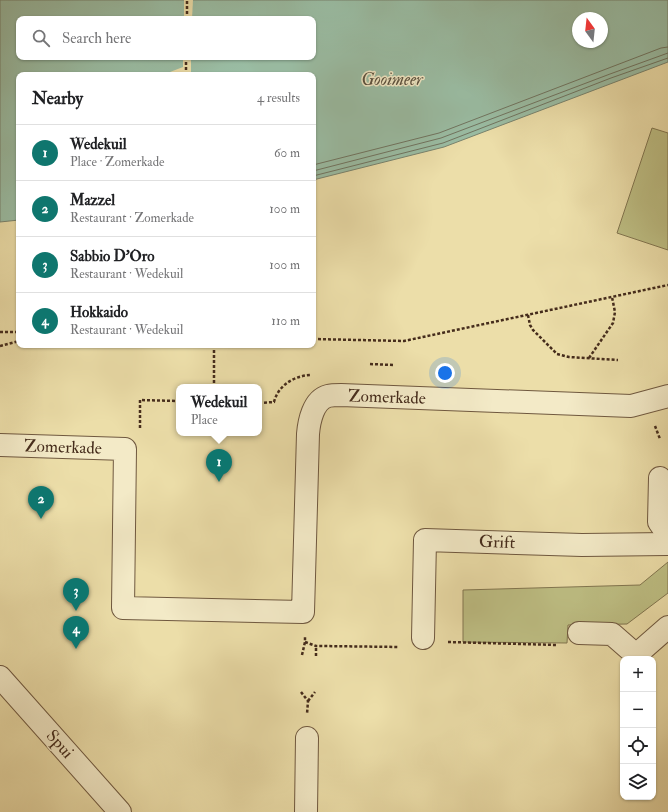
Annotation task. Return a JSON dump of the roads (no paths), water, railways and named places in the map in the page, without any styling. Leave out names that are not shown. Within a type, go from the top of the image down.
[{"type":"street","name":"Zomerkade","points":[[0,445],[125,449],[123,608],[303,612],[308,434],[311,417],[319,402],[327,396],[341,395],[631,406],[668,396]]},
{"type":"street","points":[[660,478],[659,522],[668,534]]},
{"type":"street","name":"Grift","points":[[423,638],[425,540],[582,545],[668,544]]},
{"type":"street","points":[[578,633],[612,634],[636,655],[668,627]]},
{"type":"street","name":"Spui","points":[[0,676],[120,812]]},
{"type":"street","points":[[306,812],[307,738]]},
{"type":"water","name":"Gooimeer","points":[[0,0],[668,0],[668,62],[444,147],[316,179],[316,72],[16,72],[16,220],[0,222]]},
{"type":"place","name":"Wedekuil","points":[[219,482]]},
{"type":"place","name":"Mazzel","points":[[41,519]]},
{"type":"place","name":"Sabbio D'Oro","points":[[76,611]]},
{"type":"place","name":"Hokkaido","points":[[76,649]]}]
